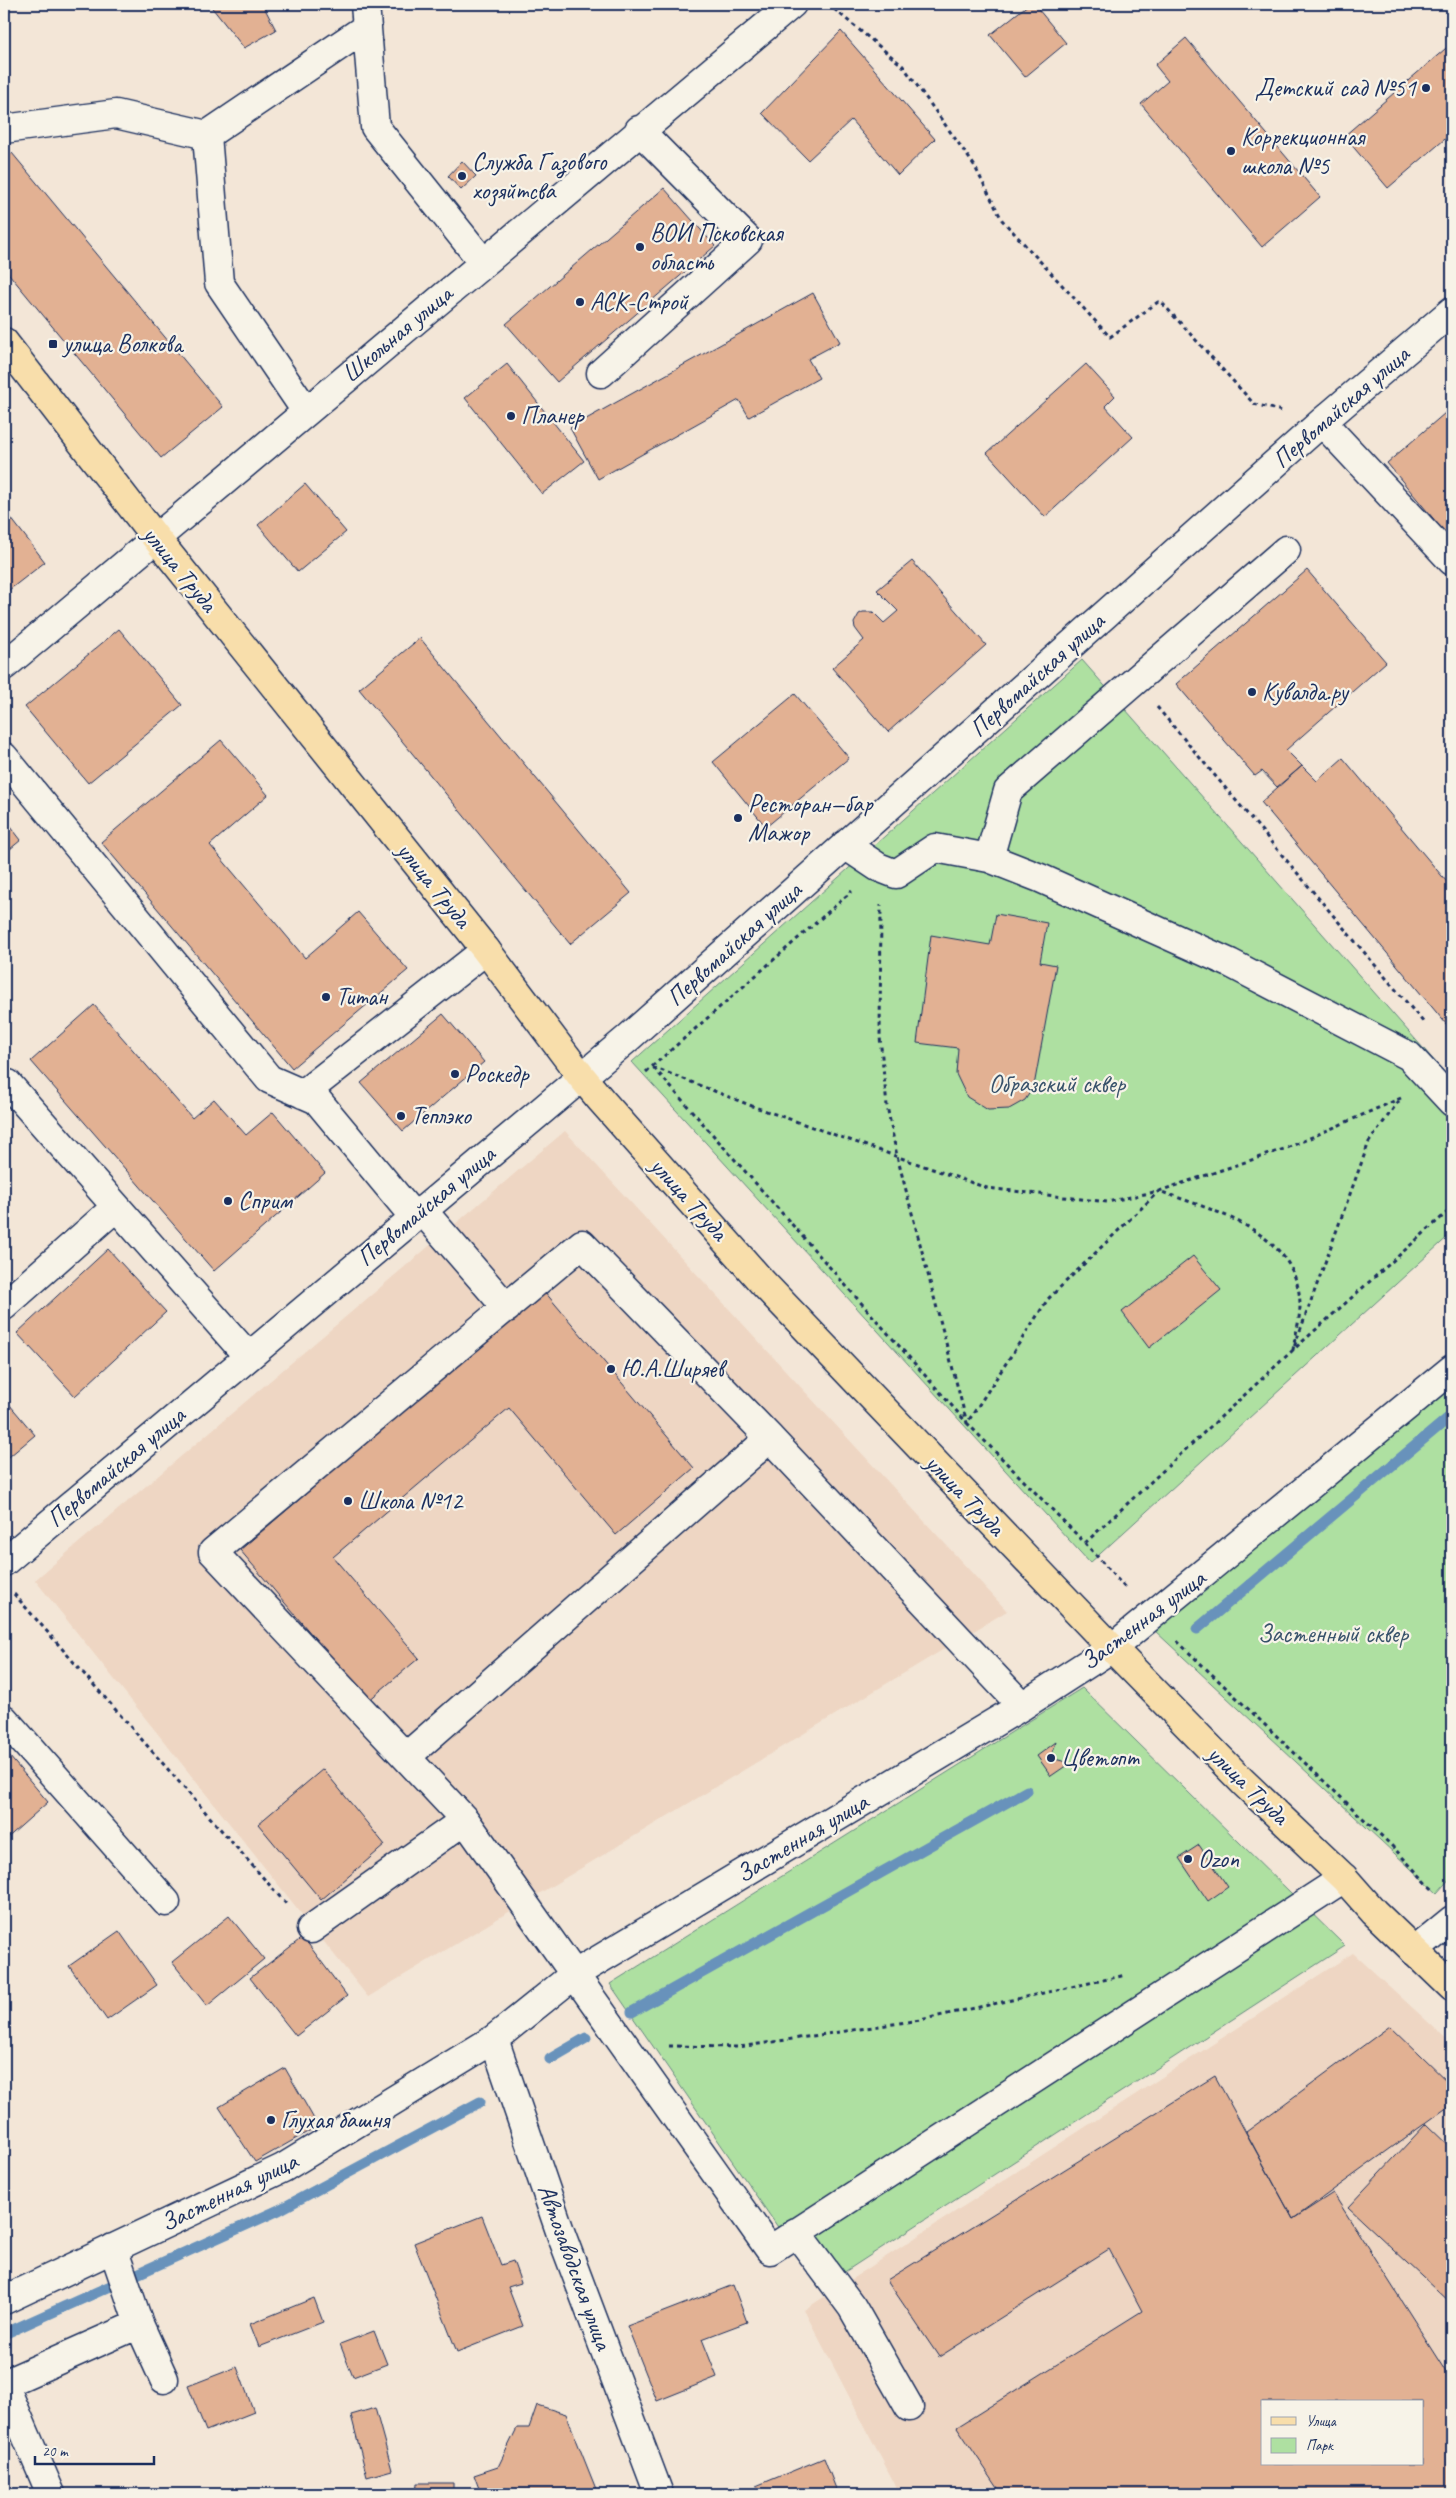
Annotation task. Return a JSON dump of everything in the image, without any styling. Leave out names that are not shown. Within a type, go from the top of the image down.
[{"type":"main road","name":"улица Труда","points":[[4,342],[154,537],[486,950],[581,1076],[762,1282],[1112,1648],[1244,1783],[1344,1878],[1374,1912],[1452,1987]]},
{"type":"street","name":"Школьная улица","points":[[4,666],[154,537],[306,412],[639,130],[792,4]]},
{"type":"street","points":[[207,135],[366,15]]},
{"type":"street","points":[[366,15],[375,127],[483,262]]},
{"type":"street","points":[[4,129],[116,114],[207,135]]},
{"type":"street","points":[[601,373],[748,240],[639,130]]},
{"type":"street","points":[[207,135],[219,283],[306,412]]},
{"type":"street","name":"Первомайская улица","points":[[4,1562],[627,1039],[1322,422],[1452,311]]},
{"type":"street","points":[[1322,422],[1452,560]]},
{"type":"street","points":[[989,858],[1008,791],[1286,550]]},
{"type":"street","points":[[4,758],[269,1079],[317,1100],[418,1213],[507,1308]]},
{"type":"street","points":[[845,845],[878,867],[896,874],[934,848],[989,858],[1040,878],[1230,963],[1409,1056],[1452,1102]]},
{"type":"street","points":[[303,1094],[486,950]]},
{"type":"street","points":[[8,1084],[248,1356]]},
{"type":"street","points":[[4,1306],[116,1207]]},
{"type":"street","points":[[1022,1706],[770,1438],[582,1244],[212,1552],[465,1820],[770,2250],[1344,1878]]},
{"type":"street","name":"Застенная улица","points":[[4,2300],[120,2270],[494,2039],[575,1974],[1022,1706],[1112,1648],[1152,1617],[1452,1369]]},
{"type":"street","points":[[406,1757],[770,1438]]},
{"type":"street","points":[[4,1719],[166,1902]]},
{"type":"street","points":[[311,1929],[465,1820]]},
{"type":"street","points":[[1414,1951],[1452,1920]]},
{"type":"street","name":"Автозаводская улица","points":[[494,2039],[561,2234],[659,2494]]},
{"type":"street","points":[[796,2232],[852,2307],[908,2407]]},
{"type":"street","points":[[120,2270],[139,2324],[164,2380]]},
{"type":"street","points":[[51,2494],[4,2384],[139,2324]]},
{"type":"path","points":[[828,4],[903,66],[974,164],[1002,220],[1110,337],[1158,302],[1163,304],[1254,404],[1322,422]]},
{"type":"path","points":[[1135,681],[1427,1026]]},
{"type":"path","points":[[881,897],[880,1037],[887,1106],[897,1156],[967,1423]]},
{"type":"path","points":[[627,1039],[967,1423],[1085,1543],[1152,1617],[1391,1845],[1439,1896]]},
{"type":"path","points":[[653,1067],[752,1106],[987,1188],[1040,1196],[1107,1202],[1159,1191],[1287,1148],[1402,1098],[1369,1142],[1294,1350]]},
{"type":"path","points":[[967,1423],[1048,1299],[1159,1191]]},
{"type":"path","points":[[1159,1191],[1238,1221],[1272,1243],[1294,1273],[1300,1305],[1294,1350]]},
{"type":"path","points":[[1085,1543],[1294,1350],[1452,1208]]},
{"type":"path","points":[[10,1590],[290,1909],[311,1929]]},
{"type":"path","points":[[624,2046],[739,2047],[920,2020],[1128,1975]]},
{"type":"shaded area","points":[[565,1131],[1007,1611],[368,1997],[35,1580]]},
{"type":"shaded area","points":[[1353,1953],[1452,2044],[1452,2494],[900,2494],[804,2310]]},
{"type":"green space","name":"Образский сквер","points":[[1082,660],[1452,1081],[1452,1233],[1090,1563],[632,1062]]},
{"type":"green space","name":"Застенный сквер","points":[[1452,1380],[1452,1876],[1437,1893],[1154,1630]]},
{"type":"green space","points":[[1082,1688],[1345,1946],[820,2288],[610,1984]]},
{"type":"building","points":[[209,4],[270,4],[264,7],[276,30],[244,48]]},
{"type":"building","points":[[1029,4],[1034,4],[1066,43],[1025,77],[990,35]]},
{"type":"building","points":[[841,31],[935,139],[898,175],[851,120],[808,160],[762,113]]},
{"type":"building","name":"Коррекционная школа №5","points":[[1186,38],[1320,197],[1262,247],[1141,104],[1168,81],[1155,65]]},
{"type":"building","name":"Детский сад №51","points":[[1452,43],[1452,133],[1388,188],[1344,136]]},
{"type":"building","points":[[12,153],[223,407],[161,458],[4,268],[4,159]]},
{"type":"building","name":"Служба Газового хозяйтсва","points":[[462,161],[476,176],[461,190],[448,176]]},
{"type":"building","points":[[664,188],[715,246],[557,382],[506,324]]},
{"type":"building","points":[[813,293],[840,342],[808,359],[819,378],[749,417],[739,400],[598,479],[570,428]]},
{"type":"building","points":[[507,364],[584,461],[542,494],[465,398]]},
{"type":"building","points":[[1086,364],[1115,396],[1105,406],[1133,437],[1045,517],[987,453]]},
{"type":"building","points":[[1452,407],[1452,541],[1387,463]]},
{"type":"building","points":[[305,484],[346,532],[298,572],[258,525]]},
{"type":"building","points":[[4,509],[45,562],[4,594]]},
{"type":"building","points":[[912,561],[986,645],[888,732],[832,668],[864,640],[855,628],[854,623],[859,614],[873,612],[884,623],[898,611],[877,590]]},
{"type":"building","points":[[1307,570],[1386,662],[1286,750],[1302,766],[1277,787],[1262,771],[1255,776],[1176,684]]},
{"type":"building","points":[[119,629],[182,705],[88,783],[25,707]]},
{"type":"building","points":[[420,638],[631,893],[570,944],[359,689]]},
{"type":"building","points":[[795,694],[849,758],[766,827],[713,762]]},
{"type":"building","points":[[221,740],[268,795],[210,845],[305,958],[358,912],[408,970],[292,1068],[101,842]]},
{"type":"building","points":[[1343,758],[1452,888],[1452,1031],[1261,802],[1302,766],[1317,781]]},
{"type":"building","points":[[4,818],[21,840],[4,854]]},
{"type":"building","points":[[996,914],[1047,923],[1040,962],[1056,965],[1034,1086],[1025,1100],[1009,1109],[988,1110],[967,1097],[956,1074],[958,1048],[917,1043],[931,935],[990,945]]},
{"type":"building","points":[[94,1005],[192,1118],[214,1099],[246,1135],[273,1112],[325,1173],[214,1271],[31,1061]]},
{"type":"building","points":[[443,1014],[484,1062],[403,1131],[361,1083]]},
{"type":"building","points":[[108,1249],[166,1312],[75,1396],[17,1333]]},
{"type":"building","points":[[1193,1256],[1221,1290],[1149,1348],[1122,1312]]},
{"type":"building","name":"Школа №12","points":[[544,1291],[694,1468],[616,1535],[509,1408],[333,1557],[419,1658],[368,1701],[240,1550]]},
{"type":"building","points":[[4,1398],[35,1435],[4,1461]]},
{"type":"building","points":[[1056,1742],[1051,1758],[1070,1763],[1051,1776],[1037,1756]]},
{"type":"building","points":[[4,1750],[48,1802],[4,1841]]},
{"type":"building","points":[[323,1769],[385,1845],[321,1900],[258,1824]]},
{"type":"building","points":[[1199,1845],[1228,1887],[1208,1901],[1179,1858]]},
{"type":"building","points":[[229,1916],[264,1959],[207,2006],[172,1962]]},
{"type":"building","points":[[119,1931],[157,1985],[107,2020],[69,1966]]},
{"type":"building","points":[[303,1937],[347,1996],[296,2036],[250,1978]]},
{"type":"building","points":[[1390,2026],[1452,2086],[1452,2104],[1293,2219],[1246,2132]]},
{"type":"building","name":"Глухая башня","points":[[285,2068],[318,2126],[255,2162],[219,2107]]},
{"type":"building","points":[[1215,2076],[1293,2219],[1333,2193],[1452,2380],[1452,2494],[1002,2494],[957,2427],[1142,2311],[1109,2249],[939,2357],[887,2280]]},
{"type":"building","points":[[1426,2124],[1452,2149],[1452,2304],[1348,2207]]},
{"type":"building","points":[[482,2216],[501,2265],[513,2261],[521,2283],[508,2287],[523,2326],[457,2352],[414,2243]]},
{"type":"building","points":[[733,2285],[747,2322],[702,2339],[717,2377],[657,2401],[627,2326]]},
{"type":"building","points":[[314,2298],[323,2322],[259,2347],[250,2324]]},
{"type":"building","points":[[374,2331],[387,2364],[353,2377],[340,2344]]},
{"type":"building","points":[[237,2367],[254,2412],[206,2431],[188,2386]]},
{"type":"building","points":[[537,2405],[566,2414],[598,2494],[481,2494],[474,2475],[498,2467],[517,2428],[529,2428]]},
{"type":"building","points":[[375,2408],[392,2470],[367,2477],[351,2415]]},
{"type":"building","points":[[824,2458],[838,2494],[760,2494],[756,2486]]},
{"type":"building","points":[[417,2483],[453,2483],[453,2494],[416,2494]]},
{"type":"waterway","points":[[1197,1629],[1452,1415]]},
{"type":"waterway","points":[[632,2012],[1027,1791]]},
{"type":"waterway","points":[[550,2059],[586,2038]]},
{"type":"waterway","points":[[4,2334],[279,2210],[480,2102]]},
{"type":"place","name":"Детский сад №51","points":[[1426,88]]},
{"type":"place","name":"Коррекционная школа №5","points":[[1231,151]]},
{"type":"place","name":"Служба Газового хозяйтсва","points":[[462,176]]},
{"type":"place","name":"ВОИ Псковская область","points":[[640,247]]},
{"type":"place","name":"АСК-Строй","points":[[580,302]]},
{"type":"place","name":"улица Волкова","points":[[53,344]]},
{"type":"place","name":"Планер","points":[[511,416]]},
{"type":"place","name":"Кувалда.ру","points":[[1252,692]]},
{"type":"place","name":"Ресторан—бар Мажор","points":[[738,818]]},
{"type":"place","name":"Титан","points":[[326,997]]},
{"type":"place","name":"Роскедр","points":[[455,1074]]},
{"type":"place","name":"Теплэко","points":[[401,1116]]},
{"type":"place","name":"Сприм","points":[[228,1201]]},
{"type":"place","name":"Ю.А.Ширяев","points":[[611,1369]]},
{"type":"place","name":"Школа №12","points":[[348,1501]]},
{"type":"place","name":"Цветопт","points":[[1051,1758]]},
{"type":"place","name":"Ozon","points":[[1188,1859]]},
{"type":"place","name":"Глухая башня","points":[[271,2120]]}]
